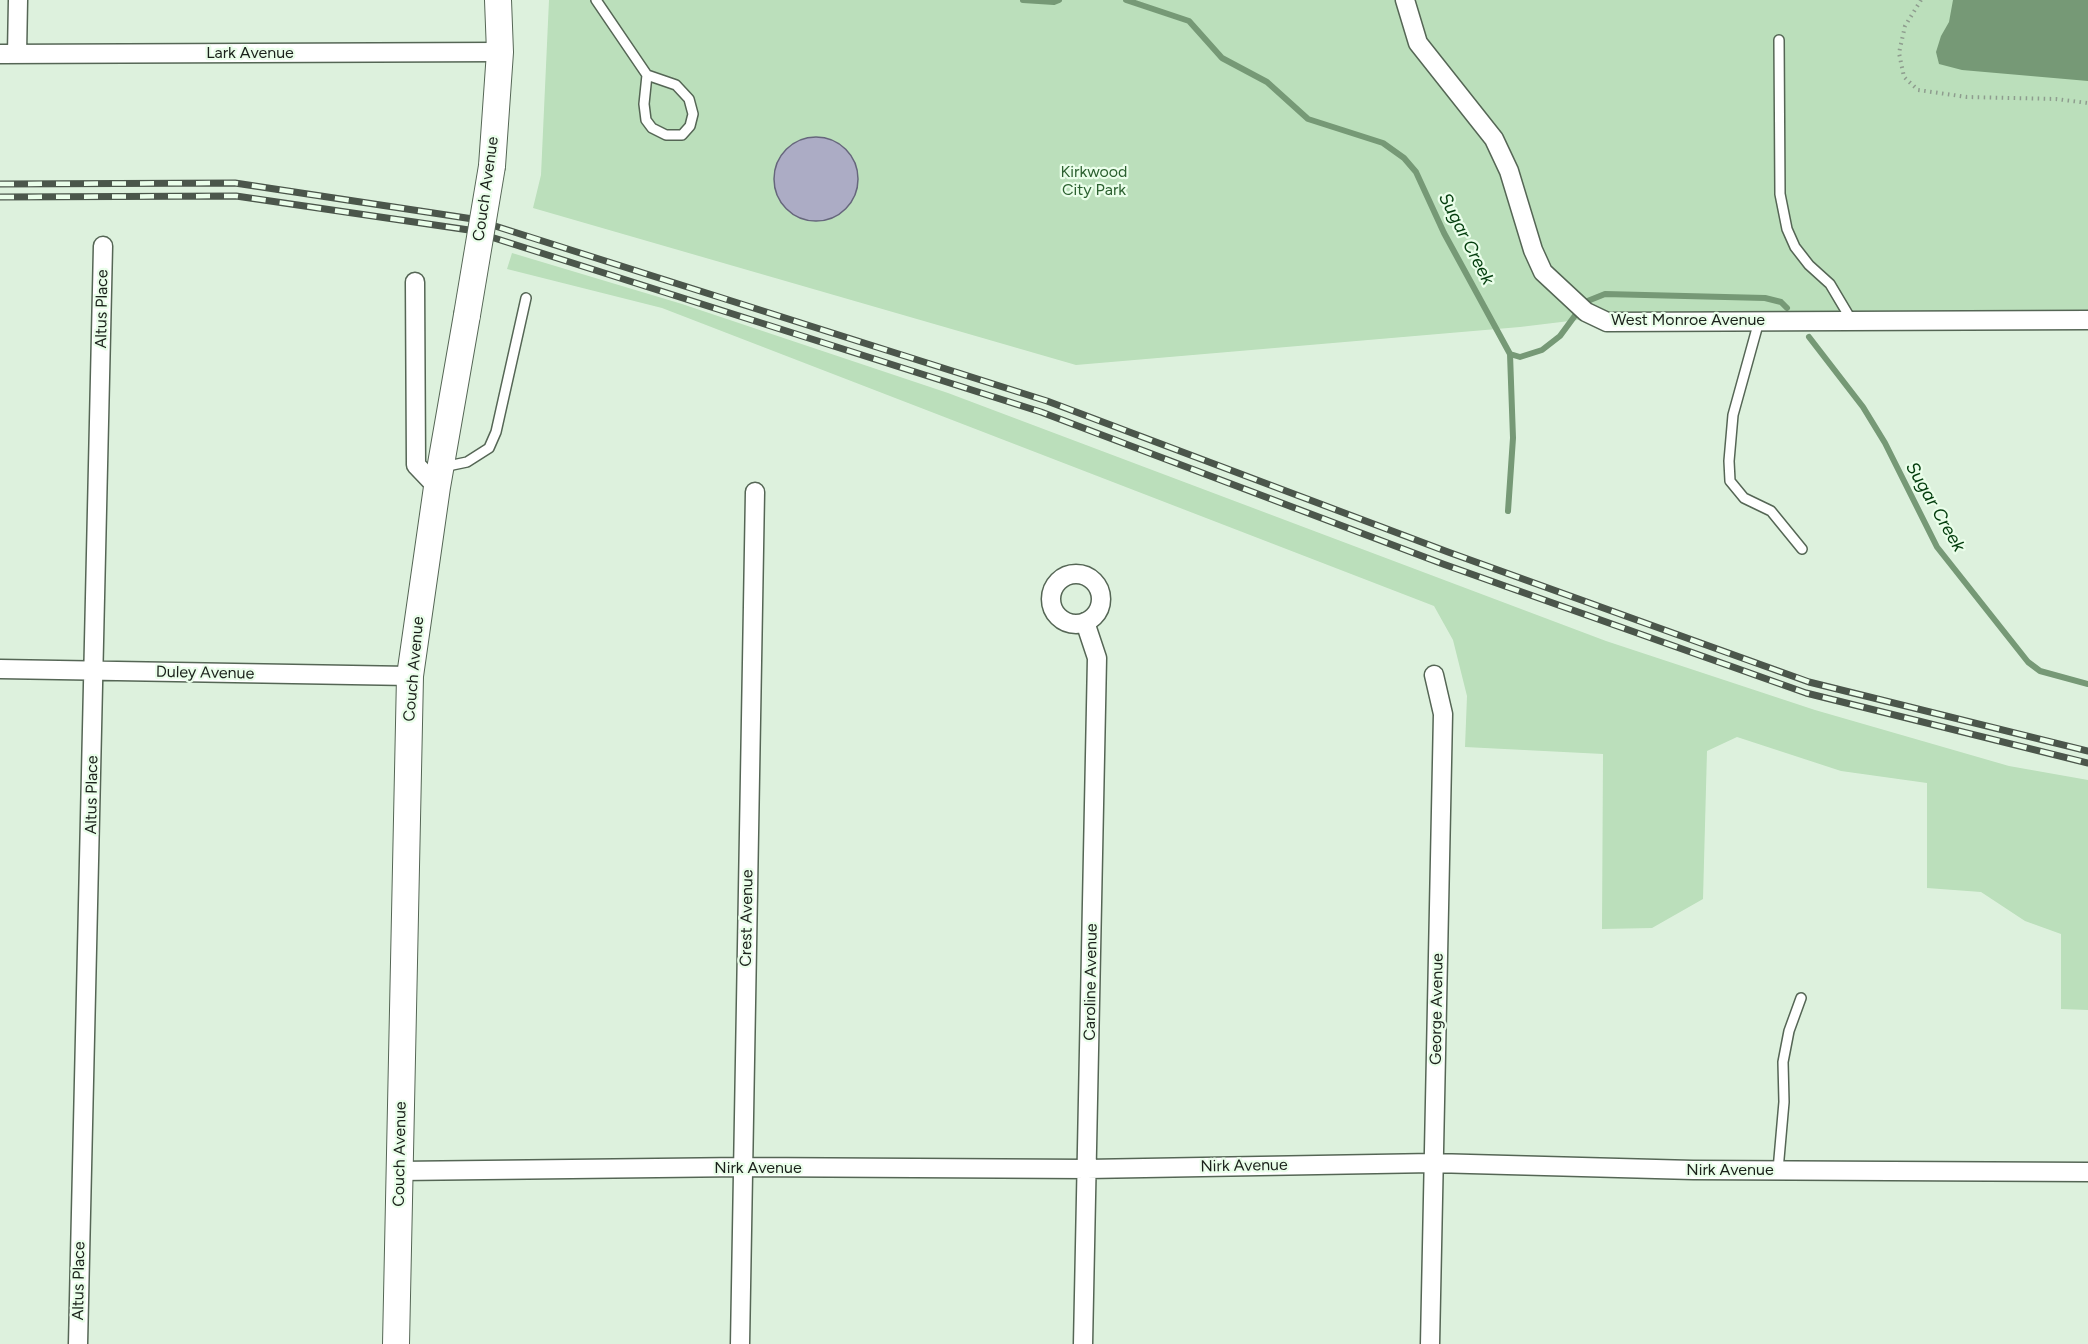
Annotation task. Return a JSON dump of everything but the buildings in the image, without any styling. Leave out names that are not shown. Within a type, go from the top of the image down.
[{"type":"street","points":[[8,54],[18,0]]},
{"type":"street","name":"Couch Avenue","points":[[396,1344],[410,676],[439,478],[492,166],[500,52],[498,0]]},
{"type":"street","name":"West Monroe Avenue","points":[[1405,0],[1418,43],[1494,139],[1509,171],[1533,250],[1543,272],[1559,290],[1586,312],[1607,322],[2088,320]]},
{"type":"street","name":"Lark Avenue","points":[[8,54],[500,52]]},
{"type":"street","name":"Altus Place","points":[[78,1344],[104,246]]},
{"type":"street","points":[[415,282],[416,465],[439,478]]},
{"type":"street","name":"Crest Avenue","points":[[740,1344],[755,492]]},
{"type":"street","name":"Caroline Avenue","points":[[1083,1344],[1097,658],[1085,622]]},
{"type":"street","name":"Duley Avenue","points":[[0,669],[410,676]]},
{"type":"street","name":"George Avenue","points":[[1430,1344],[1443,714],[1434,675]]},
{"type":"street","name":"Nirk Avenue","points":[[399,1171],[743,1167],[1087,1169],[1433,1162],[1778,1170],[2088,1172]]},
{"type":"lane","points":[[596,0],[647,75],[676,85],[689,99],[693,114],[690,126],[682,135],[666,135],[652,128],[646,120],[644,104],[647,75]]},
{"type":"lane","points":[[1779,40],[1780,194],[1787,229],[1809,266],[1830,284],[1852,321]]},
{"type":"lane","points":[[439,478],[489,448],[496,432],[526,298]]},
{"type":"lane","points":[[1759,321],[1733,415],[1730,481],[1744,498],[1771,511],[1802,549]]},
{"type":"lane","points":[[1778,1170],[1784,1102],[1783,1062],[1789,1031],[1801,998]]},
{"type":"path","points":[[1921,0],[1905,26],[1899,53],[1904,76],[1918,90],[1967,96],[2056,99],[2088,103]]},
{"type":"green space","name":"Kirkwood City Park","points":[[549,0],[2088,0],[2088,311],[1619,315],[1520,327],[1076,365],[533,208],[541,175]]},
{"type":"green space","points":[[512,253],[682,304],[948,393],[1606,641],[1815,710],[2009,766],[2088,780],[2088,1010],[2061,1009],[2061,934],[2025,921],[1981,892],[1927,888],[1927,783],[1841,771],[1737,737],[1707,751],[1703,899],[1652,928],[1602,929],[1603,754],[1465,747],[1467,696],[1453,640],[1434,606],[662,308],[507,269]]},
{"type":"shaded area","points":[[1953,0],[2088,0],[2088,81],[1962,70],[1939,64],[1936,52],[1949,22]]},
{"type":"waterway","name":"Sugar Creek","points":[[1023,0],[1054,2],[1059,0]]},
{"type":"waterway","name":"Sugar Creek","points":[[1126,0],[1189,21],[1222,58],[1267,82],[1308,119],[1383,143],[1404,158],[1416,172],[1444,233],[1510,354],[1513,438],[1508,511]]},
{"type":"waterway","name":"Sugar Creek","points":[[1510,354],[1520,357],[1542,350],[1560,336],[1585,302],[1605,294],[1765,298],[1781,302],[1787,308]]},
{"type":"waterway","name":"Sugar Creek","points":[[1809,337],[1863,407],[1885,443],[1937,547],[2028,662],[2040,671],[2088,684]]},
{"type":"railway","points":[[0,184],[235,183],[473,219],[1047,401],[1448,552],[1809,682],[2088,751]]},
{"type":"railway","points":[[0,197],[236,196],[469,230],[1041,412],[1443,564],[1806,693],[2088,763]]}]
